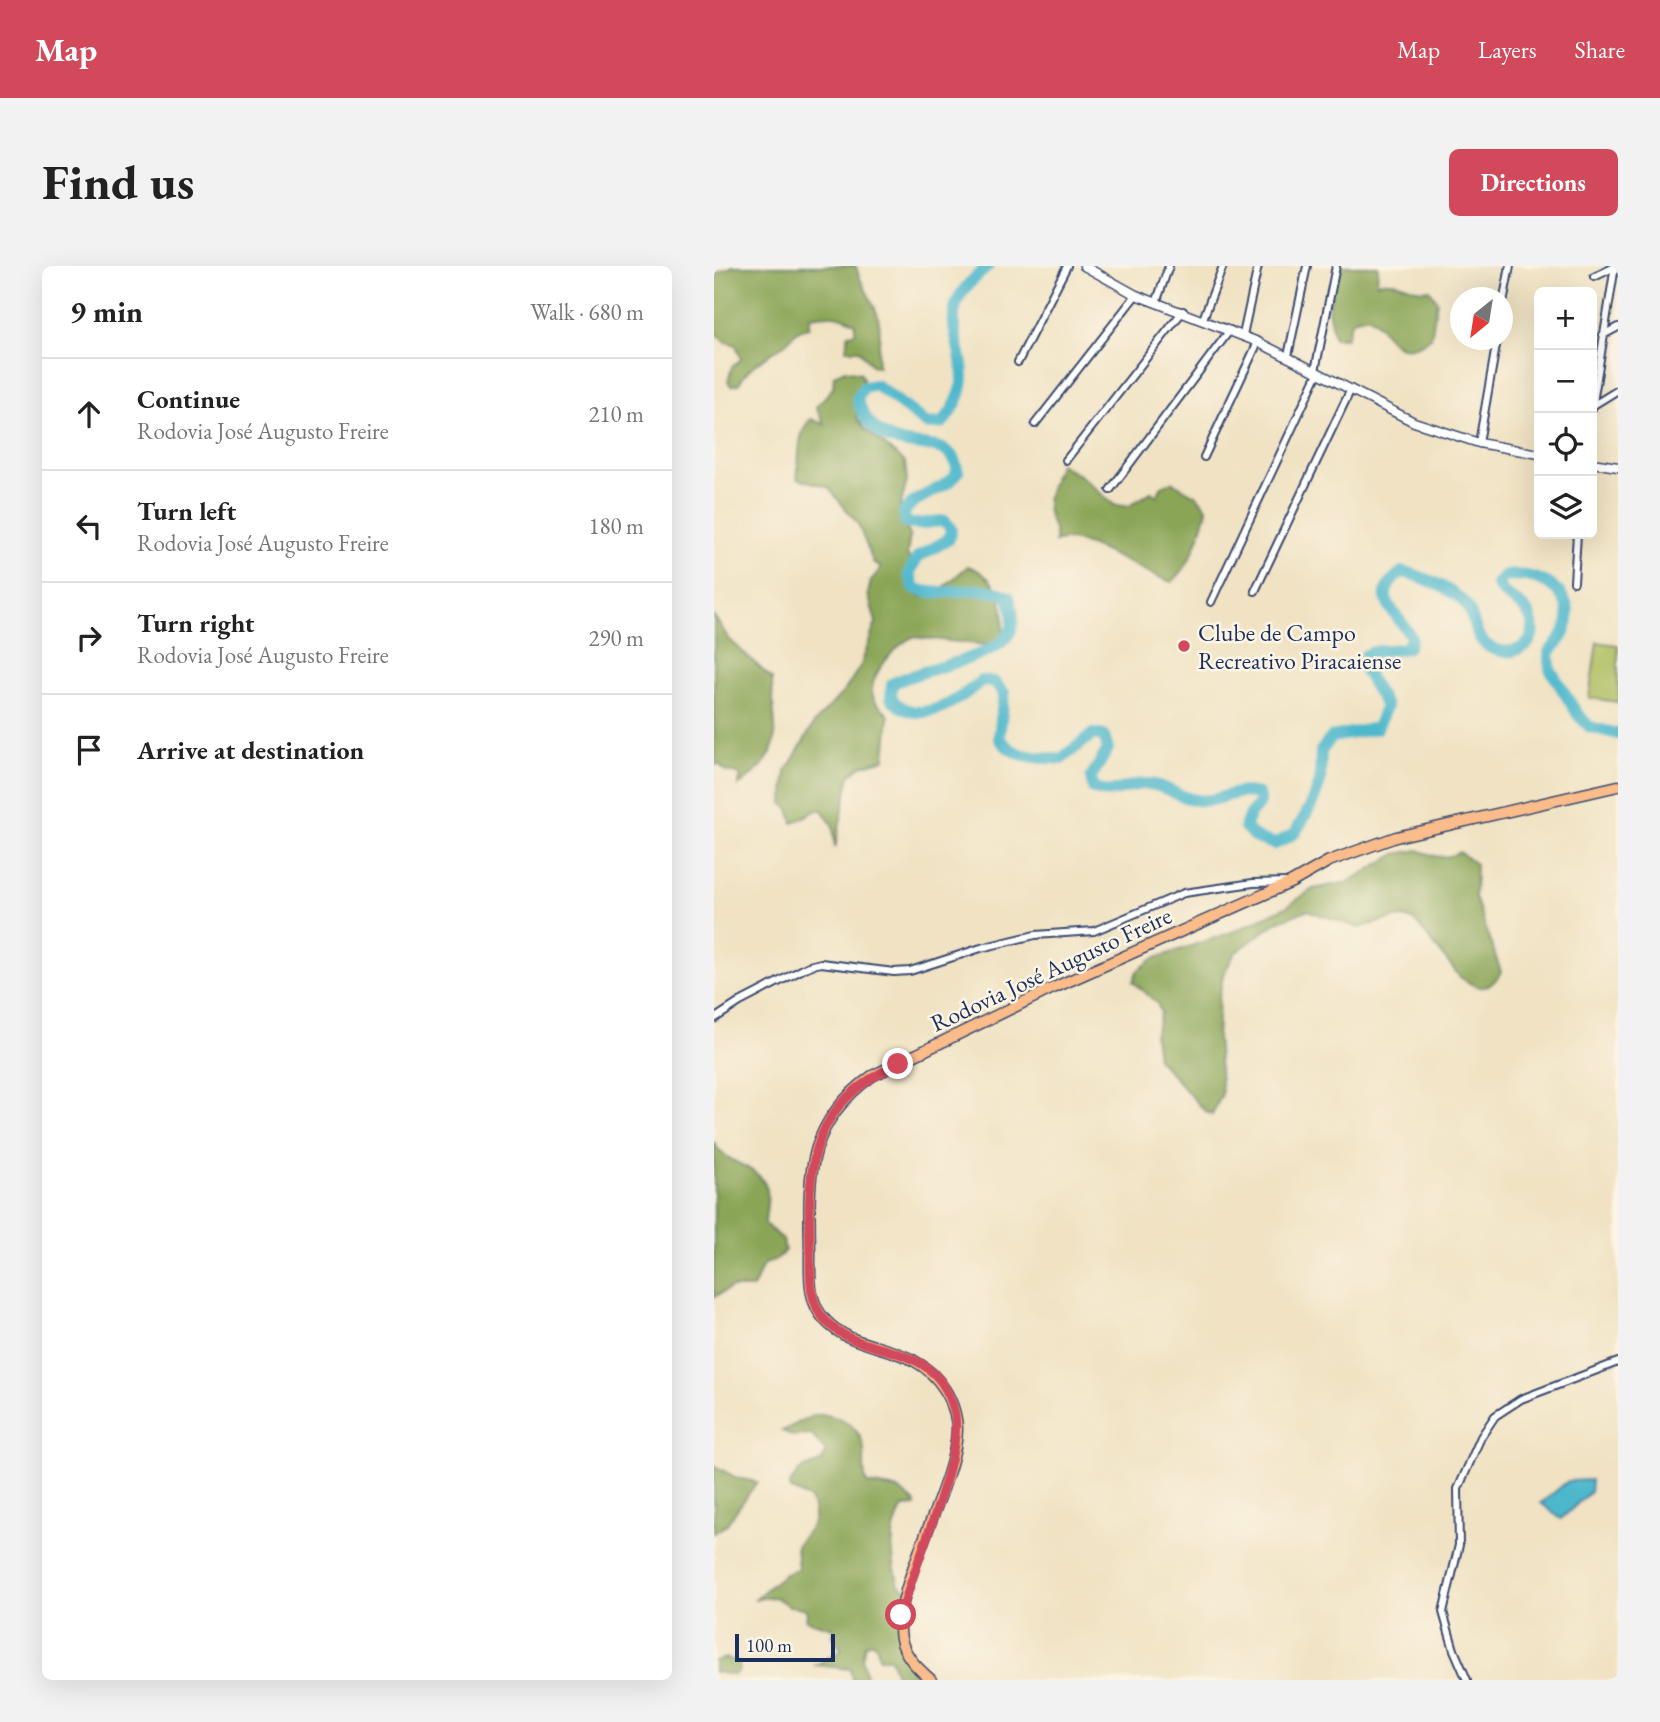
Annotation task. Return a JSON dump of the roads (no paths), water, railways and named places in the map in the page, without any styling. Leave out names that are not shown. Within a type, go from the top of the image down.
[{"type":"main road","name":"Rodovia José Augusto Freire","points":[[931,1680],[909,1657],[900,1628],[905,1599],[952,1459],[957,1430],[954,1411],[948,1395],[929,1368],[912,1358],[840,1332],[818,1312],[809,1279],[808,1207],[811,1164],[827,1124],[848,1096],[872,1076],[1040,995],[1292,882],[1329,861],[1396,837],[1618,786]]},
{"type":"street","points":[[1018,362],[1067,266]]},
{"type":"street","points":[[1084,266],[1136,295],[1243,335],[1288,356],[1414,422],[1479,443],[1534,453]]},
{"type":"street","points":[[1156,303],[1169,266]]},
{"type":"street","points":[[1203,319],[1223,266]]},
{"type":"street","points":[[1243,335],[1258,266]]},
{"type":"street","points":[[1288,356],[1307,266]]},
{"type":"street","points":[[1211,601],[1316,372],[1336,266]]},
{"type":"street","points":[[1506,287],[1510,266]]},
{"type":"street","points":[[1594,277],[1616,266]]},
{"type":"street","points":[[1597,374],[1616,266]]},
{"type":"street","points":[[1035,424],[1136,295]]},
{"type":"street","points":[[1066,460],[1183,311]]},
{"type":"street","points":[[1603,335],[1618,327]]},
{"type":"street","points":[[1110,490],[1230,330]]},
{"type":"street","points":[[1204,457],[1258,342]]},
{"type":"street","points":[[1479,443],[1495,350]]},
{"type":"street","points":[[1255,591],[1351,389]]},
{"type":"street","points":[[1597,404],[1618,390]]},
{"type":"street","points":[[1597,464],[1618,467]]},
{"type":"street","points":[[1574,582],[1577,539]]},
{"type":"street","points":[[714,1019],[740,1002],[809,966],[821,963],[894,972],[910,971],[981,948],[1035,935],[1094,931],[1184,893],[1253,883],[1292,882]]},
{"type":"street","points":[[1467,1680],[1443,1612],[1459,1545],[1458,1489],[1481,1437],[1495,1416],[1521,1399],[1618,1362]]},
{"type":"water","points":[[1591,1480],[1590,1492],[1561,1519],[1541,1503],[1568,1481]]},
{"type":"waterway","points":[[988,266],[970,282],[961,294],[955,310],[954,325],[963,370],[962,386],[956,404],[942,423],[927,424],[876,385],[864,387],[857,399],[867,419],[879,432],[906,443],[944,450],[952,456],[958,472],[904,512],[906,523],[945,521],[951,529],[949,539],[918,557],[909,573],[914,588],[937,592],[996,592],[1009,597],[1013,614],[1011,630],[1004,640],[991,649],[892,684],[891,698],[901,707],[925,712],[937,709],[949,704],[981,681],[994,682],[1004,693],[999,738],[1012,750],[1026,756],[1061,759],[1093,734],[1104,736],[1108,749],[1091,777],[1093,788],[1107,792],[1152,784],[1190,799],[1205,801],[1240,793],[1258,794],[1260,803],[1250,814],[1245,827],[1256,838],[1275,844],[1295,833],[1313,802],[1320,782],[1321,751],[1332,737],[1377,728],[1386,706],[1365,671],[1366,655],[1408,647],[1411,637],[1388,604],[1387,589],[1392,581],[1402,572],[1446,589],[1467,606],[1482,641],[1500,651],[1510,651],[1526,645],[1533,628],[1527,612],[1497,584],[1504,576],[1522,576],[1538,579],[1552,586],[1562,596],[1567,608],[1568,622],[1562,637],[1549,652],[1550,669],[1578,715],[1590,727],[1618,734]]},
{"type":"place","name":"Clube de Campo Recreativo Piracaiense","points":[[1184,646]]}]
